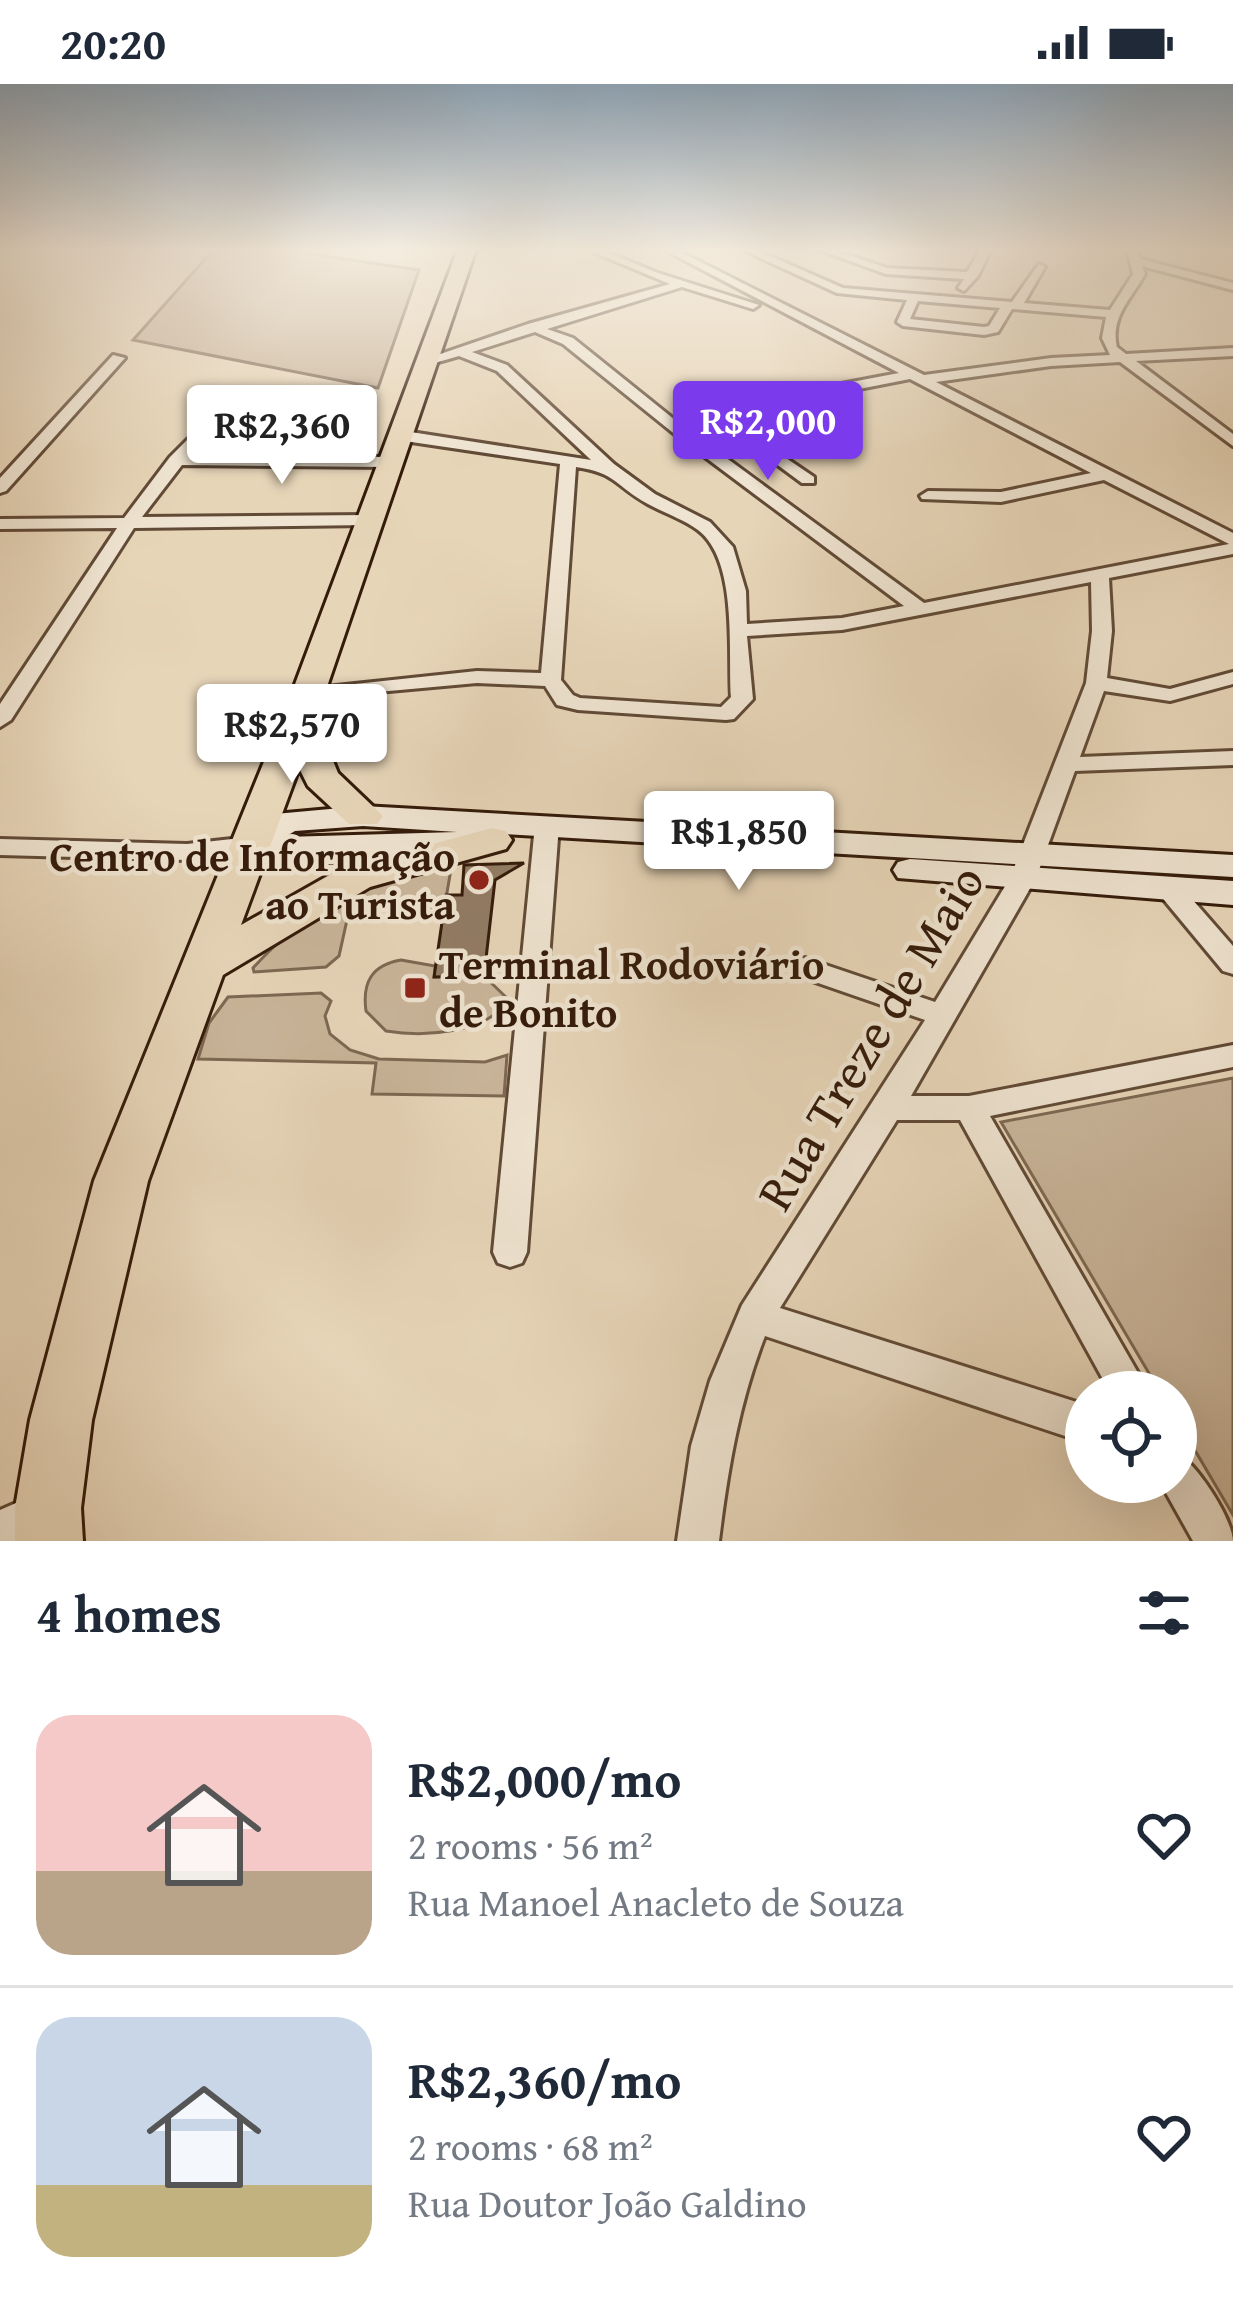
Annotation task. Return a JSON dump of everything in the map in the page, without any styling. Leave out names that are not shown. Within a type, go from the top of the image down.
[{"type":"main road","points":[[32,1527],[121,1181],[303,706],[441,317]]},
{"type":"main road","points":[[303,706],[321,778],[363,816]]},
{"type":"main road","points":[[202,967],[356,878],[492,840]]},
{"type":"street","points":[[424,362],[567,317]]},
{"type":"street","points":[[800,317],[1193,519],[1233,545]]},
{"type":"street","points":[[905,317],[903,322],[984,332],[994,329],[1003,317]]},
{"type":"street","points":[[1112,317],[1108,341],[1119,356],[1233,441]]},
{"type":"street","points":[[532,327],[568,341],[682,433],[920,609]]},
{"type":"street","points":[[459,351],[494,363],[512,376],[608,467],[649,498],[704,526],[724,547],[737,591],[742,699],[735,710],[713,715],[578,704],[559,694],[551,680],[568,462]]},
{"type":"street","points":[[682,433],[848,404],[852,399],[845,387],[1119,356],[1233,352]]},
{"type":"street","points":[[0,488],[118,358]]},
{"type":"street","points":[[717,395],[750,421]]},
{"type":"street","points":[[0,720],[128,524],[200,432]]},
{"type":"street","points":[[398,435],[608,467]]},
{"type":"street","points":[[758,444],[808,480]]},
{"type":"street","points":[[176,460],[389,462]]},
{"type":"street","points":[[735,472],[784,463]]},
{"type":"street","points":[[928,496],[1001,497],[1104,476]]},
{"type":"street","points":[[1193,519],[1233,523]]},
{"type":"street","points":[[0,524],[369,520]]},
{"type":"street","points":[[737,631],[842,624],[1233,545]]},
{"type":"street","name":"Rua Treze de Maio","points":[[698,1541],[711,1446],[729,1381],[755,1316],[888,1108],[1027,866],[1096,683],[1102,631],[1100,575]]},
{"type":"street","points":[[303,706],[477,677],[551,680]]},
{"type":"street","points":[[1096,683],[1170,695],[1233,678]]},
{"type":"street","points":[[1065,764],[1233,758]]},
{"type":"street","points":[[250,845],[287,821],[363,816],[780,852],[1027,866],[1233,866]]},
{"type":"street","points":[[0,847],[188,852],[250,845],[308,850],[547,833]]},
{"type":"street","points":[[510,1252],[547,833]]},
{"type":"street","points":[[1027,866],[1169,889],[1233,893]]},
{"type":"street","points":[[1169,889],[1233,964]]},
{"type":"street","points":[[805,968],[941,1015]]},
{"type":"street","points":[[888,1108],[969,1108],[1233,1056]]},
{"type":"street","points":[[969,1108],[1118,1371]]},
{"type":"street","points":[[755,1316],[1065,1417]]},
{"type":"street","points":[[1194,1503],[1216,1541]]},
{"type":"shaded area","points":[[153,317],[403,317],[378,388],[133,340]]},
{"type":"shaded area","points":[[441,861],[451,869],[443,916],[406,901],[369,904],[347,920],[339,956],[326,967],[254,972],[275,946],[317,913],[361,890]]},
{"type":"shaded area","points":[[401,960],[435,966],[435,977],[484,976],[509,1000],[499,1011],[470,1026],[435,1033],[386,1031],[366,1011],[366,992],[376,971]]},
{"type":"shaded area","points":[[321,993],[331,1001],[325,1016],[330,1034],[350,1050],[379,1059],[485,1062],[507,1055],[504,1096],[372,1094],[376,1063],[198,1059],[209,1023],[228,997]]},
{"type":"shaded area","points":[[1233,1078],[1233,1515],[1197,1454],[1197,1371],[1148,1371],[1001,1122]]},
{"type":"building","points":[[524,863],[495,880],[484,976],[434,977],[446,895],[462,895],[464,865]]},
{"type":"place","name":"Centro de Informação ao Turista","points":[[479,880]]},
{"type":"place","name":"Terminal Rodoviário de Bonito","points":[[415,988]]}]
